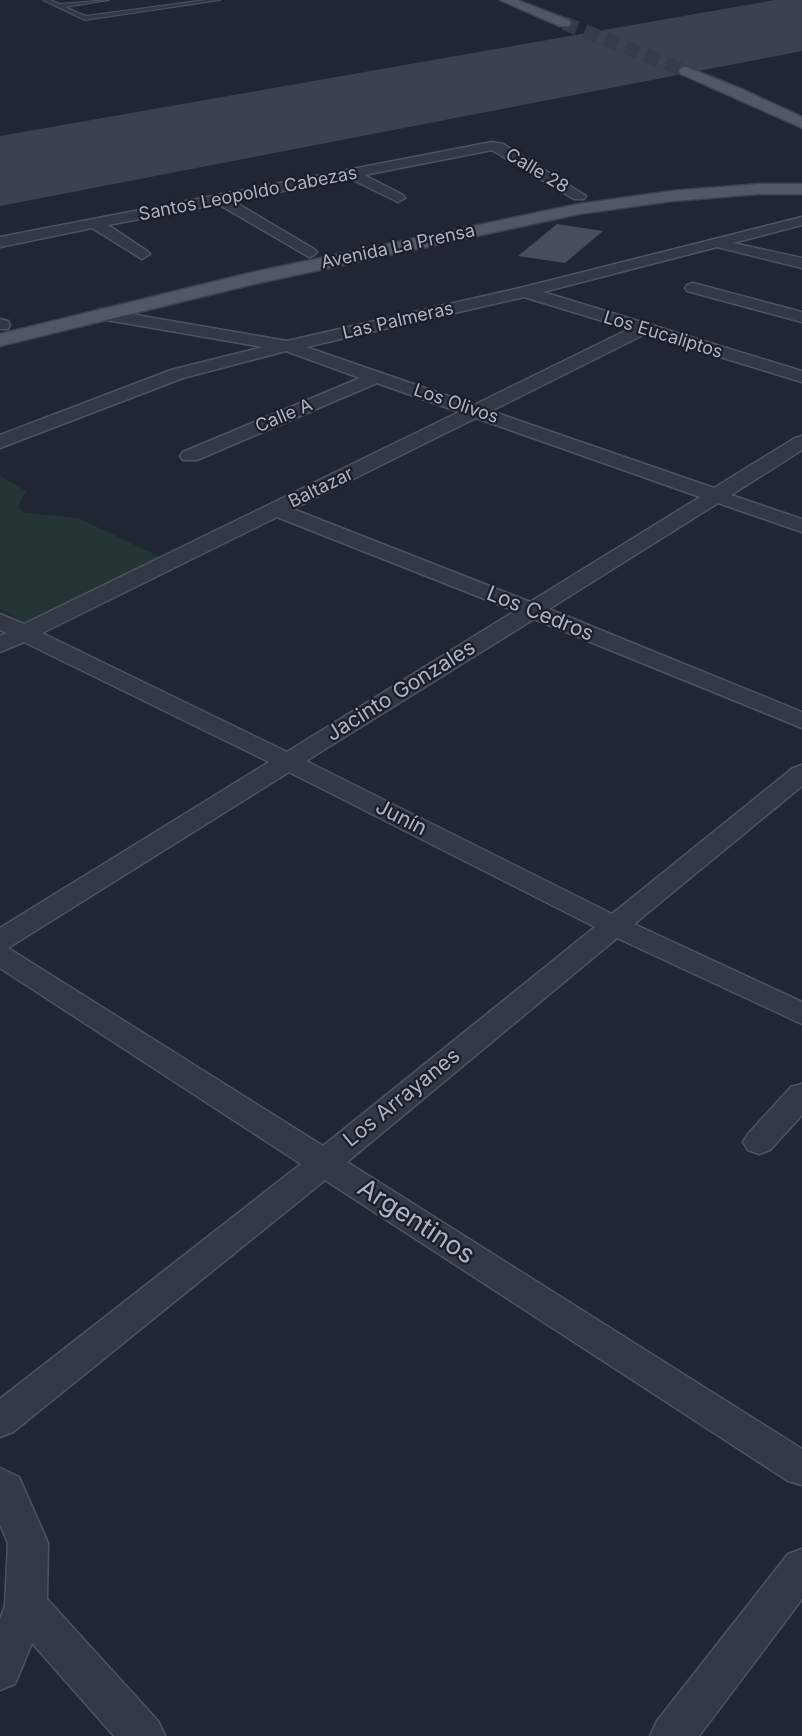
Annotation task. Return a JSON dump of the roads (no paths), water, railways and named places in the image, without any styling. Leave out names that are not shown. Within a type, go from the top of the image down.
[{"type":"main road","points":[[507,0],[569,20],[531,0]]},
{"type":"main road","points":[[703,69],[802,109]]},
{"type":"main road","points":[[686,71],[802,123]]},
{"type":"main road","name":"Avenida La Prensa","points":[[1,329],[203,274],[579,196],[721,181],[802,178]]},
{"type":"main road","name":"Avenida La Prensa","points":[[1,329],[101,314],[254,278],[579,209],[672,196],[759,189],[802,189]]},
{"type":"street","name":"Santos Leopoldo Cabezas","points":[[0,242],[495,146]]},
{"type":"street","name":"Calle 28","points":[[495,146],[579,196]]},
{"type":"street","points":[[352,174],[398,198]]},
{"type":"street","points":[[220,199],[309,252]]},
{"type":"street","name":"Las Palmeras","points":[[0,442],[177,374],[287,346],[525,292],[802,221]]},
{"type":"street","points":[[94,223],[142,254]]},
{"type":"street","points":[[708,246],[753,250],[802,263]]},
{"type":"street","points":[[693,288],[802,317]]},
{"type":"street","name":"Los Eucaliptos","points":[[525,292],[641,330],[802,377]]},
{"type":"street","name":"Los Olivos","points":[[101,314],[287,346],[802,526]]},
{"type":"street","name":"Baltazar","points":[[0,645],[641,330]]},
{"type":"street","name":"Calle A","points":[[190,456],[377,377]]},
{"type":"street","name":"Jacinto Gonzales","points":[[0,941],[802,441]]},
{"type":"street","name":"Los Cedros","points":[[278,510],[532,610],[802,721]]},
{"type":"street","name":"Junín","points":[[0,621],[288,762],[614,926],[802,1014]]},
{"type":"street","name":"Los Arrayanes","points":[[0,1421],[324,1162],[802,773]]},
{"type":"street","name":"Argentinos","points":[[0,955],[802,1469]]},
{"type":"street","points":[[759,1142],[802,1095]]},
{"type":"street","points":[[0,1485],[5,1489],[28,1542],[26,1606],[0,1670]]},
{"type":"street","points":[[672,1736],[802,1567]]},
{"type":"street","points":[[26,1606],[143,1736]]},
{"type":"lane","points":[[46,0],[85,18],[218,0]]},
{"type":"lane","points":[[59,6],[106,0]]},
{"type":"tunnel","points":[[564,23],[686,71]]}]
